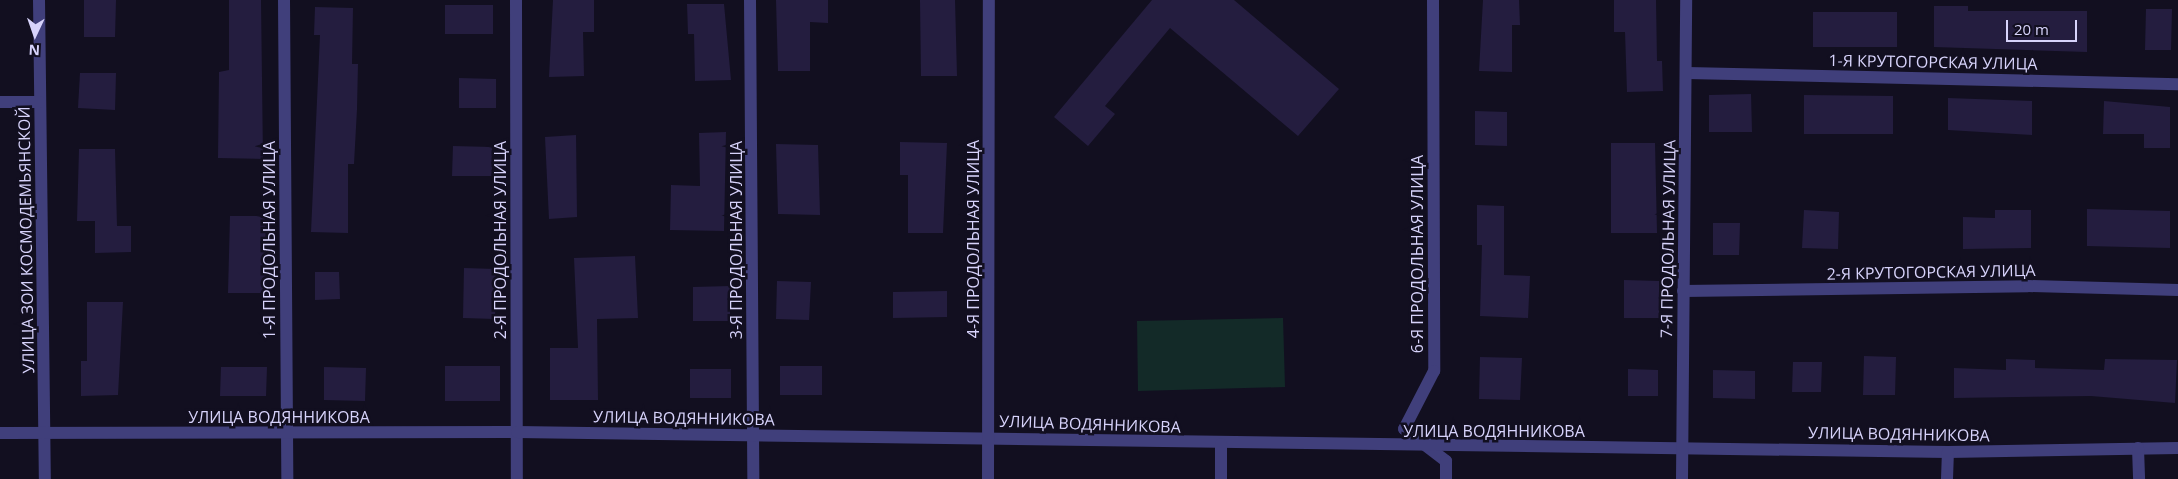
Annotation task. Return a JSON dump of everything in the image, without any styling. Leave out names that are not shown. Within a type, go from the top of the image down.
[{"type":"street","name":"УЛИЦА ЗОИ КОСМОДЕМЬЯНСКОЙ","points":[[39,0],[46,479]]},
{"type":"street","name":"1-Я ПРОДОЛЬНАЯ УЛИЦА","points":[[284,0],[287,479]]},
{"type":"street","name":"2-Я ПРОДОЛЬНАЯ УЛИЦА","points":[[516,0],[518,479]]},
{"type":"street","name":"3-Я ПРОДОЛЬНАЯ УЛИЦА","points":[[750,0],[754,479]]},
{"type":"street","name":"4-Я ПРОДОЛЬНАЯ УЛИЦА","points":[[988,479],[989,0]]},
{"type":"street","name":"6-Я ПРОДОЛЬНАЯ УЛИЦА","points":[[1433,0],[1434,371],[1404,429],[1425,448],[1446,460],[1446,479]]},
{"type":"street","name":"7-Я ПРОДОЛЬНАЯ УЛИЦА","points":[[1682,479],[1687,73],[1686,0]]},
{"type":"street","name":"1-Я КРУТОГОРСКАЯ УЛИЦА","points":[[1687,73],[2178,84]]},
{"type":"street","points":[[0,102],[40,102]]},
{"type":"street","name":"2-Я КРУТОГОРСКАЯ УЛИЦА","points":[[1683,291],[2028,286],[2178,290]]},
{"type":"street","name":"УЛИЦА ВОДЯННИКОВА","points":[[0,433],[287,434],[517,432],[988,437],[1425,448],[1681,446],[1948,452],[2178,448]]},
{"type":"street","points":[[1221,444],[1221,479]]},
{"type":"street","points":[[2138,448],[2139,479]]},
{"type":"street","points":[[1947,479],[1948,452]]},
{"type":"green space","points":[[1283,318],[1285,387],[1138,391],[1137,321]]},
{"type":"building","points":[[84,0],[116,0],[115,37],[84,37]]},
{"type":"building","points":[[229,0],[261,0],[263,159],[218,158],[219,72],[229,70]]},
{"type":"building","points":[[553,0],[594,0],[594,32],[583,32],[584,76],[549,77]]},
{"type":"building","points":[[776,0],[828,0],[828,23],[810,22],[810,71],[778,71]]},
{"type":"building","points":[[920,0],[955,0],[957,76],[921,76]]},
{"type":"building","points":[[1152,0],[1234,0],[1339,89],[1298,136],[1170,28],[1105,106],[1115,114],[1088,146],[1054,117]]},
{"type":"building","points":[[1483,0],[1519,0],[1520,25],[1512,25],[1512,72],[1479,71]]},
{"type":"building","points":[[1614,0],[1656,0],[1657,61],[1662,61],[1663,91],[1627,92],[1625,32],[1614,32]]},
{"type":"building","points":[[687,4],[724,4],[731,80],[695,81],[694,34],[688,34]]},
{"type":"building","points":[[445,5],[493,5],[493,34],[445,34]]},
{"type":"building","points":[[1934,6],[1968,6],[1968,11],[2087,11],[2087,52],[1934,47]]},
{"type":"building","points":[[315,7],[353,8],[352,64],[358,64],[357,109],[354,164],[348,164],[348,233],[311,232],[320,35],[314,35]]},
{"type":"building","points":[[2146,9],[2172,9],[2171,50],[2145,50]]},
{"type":"building","points":[[1813,12],[1897,12],[1897,47],[1813,47]]},
{"type":"building","points":[[80,73],[116,73],[115,110],[78,108]]},
{"type":"building","points":[[459,78],[496,79],[496,108],[459,108]]},
{"type":"building","points":[[1751,94],[1752,132],[1709,132],[1709,95]]},
{"type":"building","points":[[1804,95],[1893,96],[1893,134],[1804,134]]},
{"type":"building","points":[[1948,98],[2032,101],[2032,135],[1948,130]]},
{"type":"building","points":[[2104,101],[2170,107],[2170,148],[2144,148],[2144,134],[2103,134]]},
{"type":"building","points":[[1475,111],[1507,112],[1507,146],[1475,145]]},
{"type":"building","points":[[726,132],[724,231],[670,230],[671,185],[700,186],[699,133]]},
{"type":"building","points":[[576,135],[577,217],[549,219],[545,137]]},
{"type":"building","points":[[900,142],[947,143],[943,233],[908,233],[908,175],[900,175]]},
{"type":"building","points":[[1611,143],[1655,143],[1657,233],[1611,233]]},
{"type":"building","points":[[776,144],[818,145],[820,215],[778,214]]},
{"type":"building","points":[[453,146],[492,147],[492,176],[452,176]]},
{"type":"building","points":[[79,149],[115,149],[117,226],[131,226],[131,252],[95,253],[95,221],[77,221]]},
{"type":"building","points":[[1477,205],[1504,206],[1504,275],[1530,276],[1528,318],[1480,316],[1482,245],[1477,245]]},
{"type":"building","points":[[2087,209],[2170,211],[2170,248],[2087,246]]},
{"type":"building","points":[[1804,210],[1839,212],[1838,249],[1802,248]]},
{"type":"building","points":[[1995,210],[2031,210],[2031,248],[1963,249],[1963,217],[1995,218]]},
{"type":"building","points":[[230,216],[265,216],[267,293],[228,293]]},
{"type":"building","points":[[1713,223],[1740,223],[1739,255],[1713,255]]},
{"type":"building","points":[[635,256],[638,318],[597,319],[598,400],[550,400],[550,348],[578,348],[574,258]]},
{"type":"building","points":[[464,268],[496,269],[495,319],[463,318]]},
{"type":"building","points":[[315,272],[339,272],[340,299],[315,300]]},
{"type":"building","points":[[1624,280],[1659,281],[1659,318],[1624,318]]},
{"type":"building","points":[[777,281],[811,282],[809,320],[776,319]]},
{"type":"building","points":[[730,286],[730,321],[693,321],[693,287]]},
{"type":"building","points":[[947,291],[947,317],[893,318],[893,292]]},
{"type":"building","points":[[87,302],[123,302],[118,395],[81,396],[81,361],[87,361]]},
{"type":"building","points":[[1864,356],[1896,357],[1895,395],[1863,395]]},
{"type":"building","points":[[1480,357],[1522,358],[1520,400],[1479,399]]},
{"type":"building","points":[[2006,359],[2035,360],[2035,368],[2104,370],[2105,359],[2177,360],[2175,403],[2091,396],[1954,398],[1954,368],[2006,370]]},
{"type":"building","points":[[1793,362],[1822,362],[1821,392],[1792,392]]},
{"type":"building","points":[[445,366],[500,366],[500,401],[445,401]]},
{"type":"building","points":[[780,366],[822,366],[822,395],[780,395]]},
{"type":"building","points":[[221,367],[267,367],[266,396],[220,396]]},
{"type":"building","points":[[324,367],[366,368],[365,401],[324,400]]},
{"type":"building","points":[[690,369],[731,369],[731,398],[690,398]]},
{"type":"building","points":[[1628,369],[1658,370],[1658,396],[1628,396]]},
{"type":"building","points":[[1713,370],[1755,371],[1755,399],[1713,398]]}]
